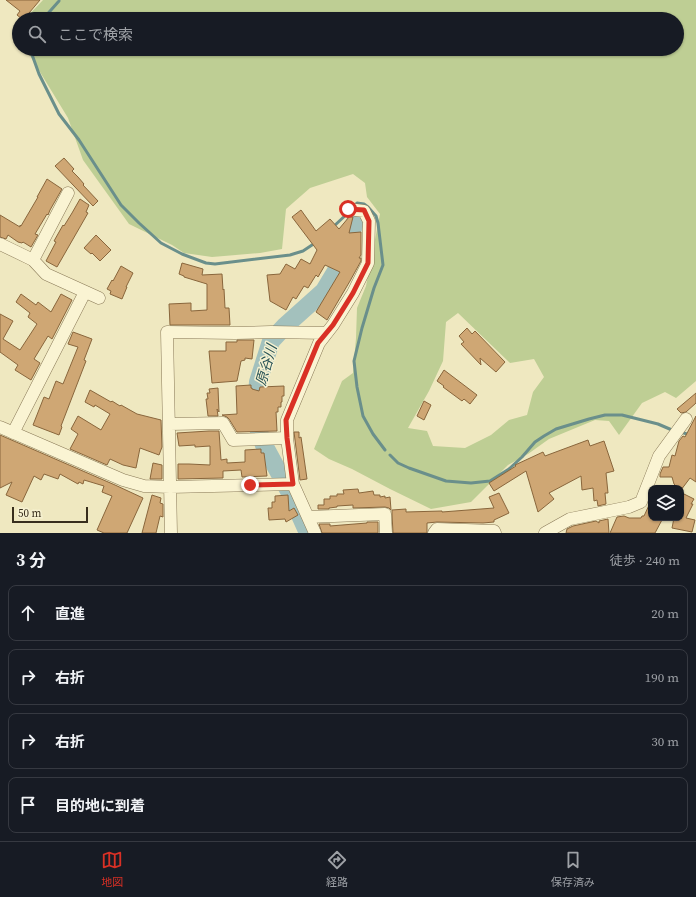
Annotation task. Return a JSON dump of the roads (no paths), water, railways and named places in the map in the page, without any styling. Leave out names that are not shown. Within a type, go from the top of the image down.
[{"type":"street","points":[[33,260],[68,193]]},
{"type":"street","points":[[315,533],[293,484],[286,420],[318,343],[333,325],[353,293],[368,263],[369,221],[364,210],[348,209]]},
{"type":"street","points":[[0,244],[33,260],[46,274],[98,298]]},
{"type":"street","points":[[13,433],[85,292]]},
{"type":"street","points":[[171,533],[167,332],[326,333]]},
{"type":"street","points":[[545,533],[570,519],[629,507],[641,502],[659,456],[686,419]]},
{"type":"street","points":[[170,424],[223,423],[232,440],[287,438]]},
{"type":"street","points":[[0,427],[123,480],[144,486],[170,487],[293,484]]},
{"type":"street","points":[[308,517],[385,514],[386,533]]},
{"type":"street","points":[[434,533],[437,529],[494,531],[495,533]]},
{"type":"waterway","points":[[49,12],[59,0]]},
{"type":"waterway","points":[[33,56],[39,74],[59,114],[79,140],[121,205],[161,243],[182,254],[206,263],[215,264],[290,255],[303,251],[315,243]]},
{"type":"waterway","points":[[354,206],[357,203],[364,204],[376,216],[378,223],[383,265],[374,288],[354,361],[357,387],[363,416],[373,434],[385,450]]},
{"type":"waterway","points":[[333,227],[349,212]]},
{"type":"waterway","name":"原谷川","points":[[308,533],[290,493],[264,445],[259,432],[257,394],[258,382],[271,341],[285,326],[324,291],[342,261],[357,216]]},
{"type":"waterway","points":[[390,455],[398,463],[446,481],[471,483],[490,481],[509,469],[535,442],[544,436],[556,429],[589,419],[605,415],[622,415],[658,424],[672,430]]},
{"type":"waterway","points":[[681,432],[696,437]]}]
